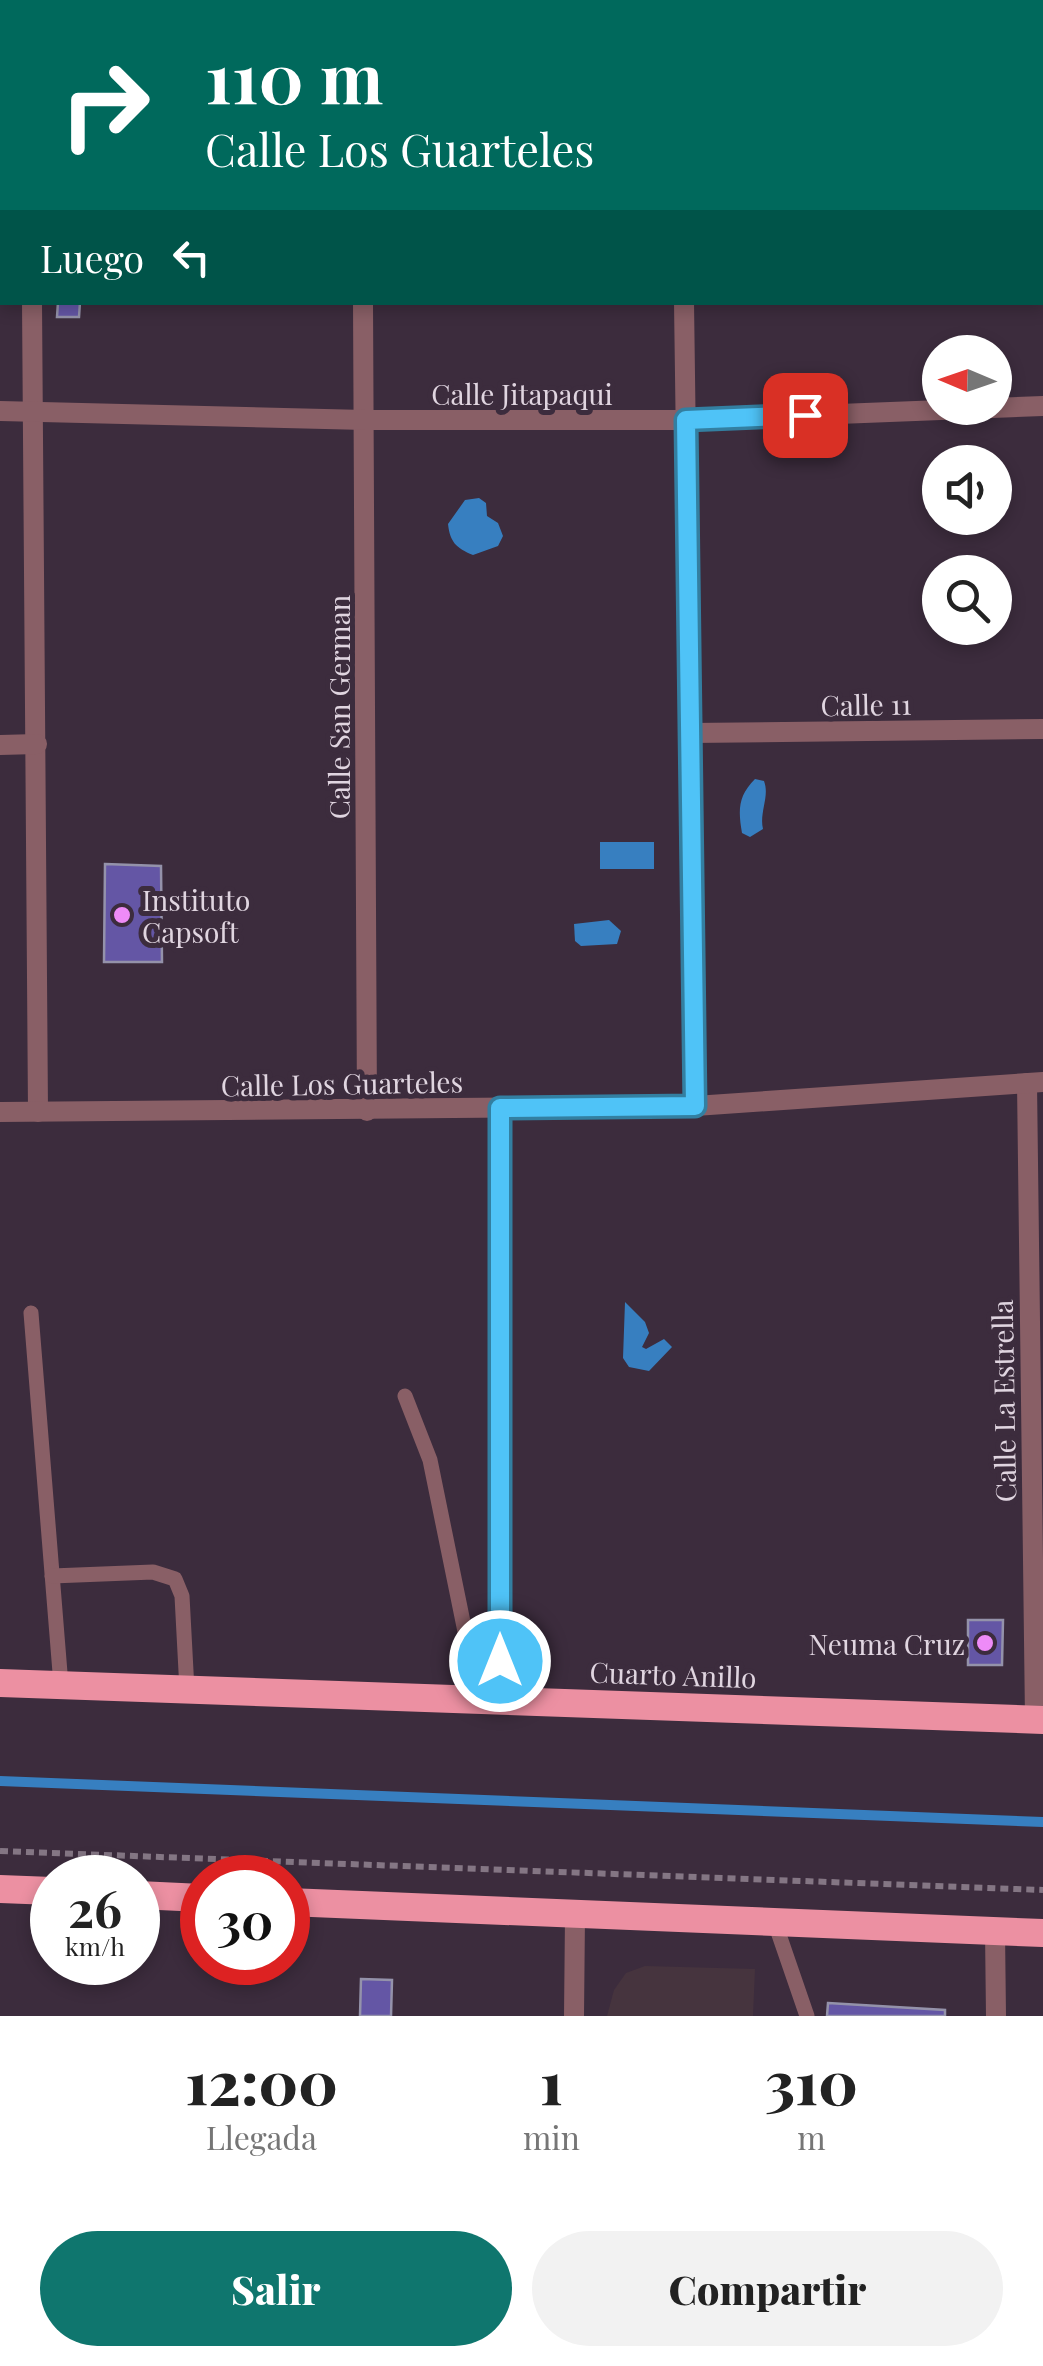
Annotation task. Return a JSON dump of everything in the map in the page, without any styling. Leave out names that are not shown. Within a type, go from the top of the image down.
[{"type":"highway","name":"Cuarto Anillo","points":[[0,1683],[1039,1720]]},
{"type":"highway","points":[[0,1889],[30,1890]]},
{"type":"highway","points":[[310,1903],[1043,1933]]},
{"type":"street","points":[[32,305],[38,1112]]},
{"type":"street","name":"Calle San German","points":[[364,305],[367,1111]]},
{"type":"street","points":[[684,305],[695,1106]]},
{"type":"street","name":"Calle Jitapaqui","points":[[0,412],[365,420],[686,420],[1043,406]]},
{"type":"street","name":"Calle 11","points":[[690,732],[1043,730]]},
{"type":"street","points":[[0,745],[38,744]]},
{"type":"street","name":"Calle Los Guarteles","points":[[0,1112],[695,1106],[1035,1082]]},
{"type":"street","name":"Calle La Estrella","points":[[1035,1082],[1039,1720]]},
{"type":"street","points":[[487,1701],[500,1108]]},
{"type":"street","points":[[574,2016],[575,1916]]},
{"type":"street","points":[[995,1931],[996,2016]]},
{"type":"lane","points":[[31,1313],[61,1686]]},
{"type":"lane","points":[[406,1396],[430,1460],[472,1666],[487,1701]]},
{"type":"lane","points":[[52,1576],[153,1572],[175,1579],[182,1596],[187,1690]]},
{"type":"lane","points":[[775,1923],[807,2016]]},
{"type":"path","points":[[0,1851],[1043,1890]]},
{"type":"shaded area","points":[[645,1966],[755,1969],[753,2016],[607,2016],[614,1990],[626,1973]]},
{"type":"water","points":[[479,498],[486,503],[487,516],[498,523],[503,536],[498,546],[473,555],[455,544],[448,524],[465,500]]},
{"type":"water","points":[[755,779],[764,781],[766,787],[763,829],[750,837],[742,833],[740,810],[742,797]]},
{"type":"water","points":[[600,842],[654,842],[654,869],[600,869]]},
{"type":"water","points":[[609,920],[621,931],[617,944],[581,946],[575,941],[574,924]]},
{"type":"water","points":[[625,1302],[645,1322],[649,1333],[642,1347],[646,1349],[664,1339],[672,1347],[649,1371],[629,1367],[623,1358]]},
{"type":"building","points":[[58,305],[80,305],[79,317],[57,317]]},
{"type":"building","points":[[105,864],[161,866],[162,962],[104,962]]},
{"type":"building","name":"Neuma Cruz","points":[[968,1620],[1003,1620],[1002,1665],[968,1665]]},
{"type":"building","points":[[361,1979],[392,1980],[391,2016],[360,2016]]},
{"type":"building","points":[[828,2003],[945,2010],[945,2016],[827,2016]]},
{"type":"waterway","points":[[0,1781],[1043,1822]]},
{"type":"place","name":"Instituto Capsoft","points":[[122,915]]},
{"type":"place","name":"Neuma Cruz","points":[[985,1643]]},
{"type":"route","points":[[500,1661],[500,1108],[695,1106],[686,420],[805,415]]}]
